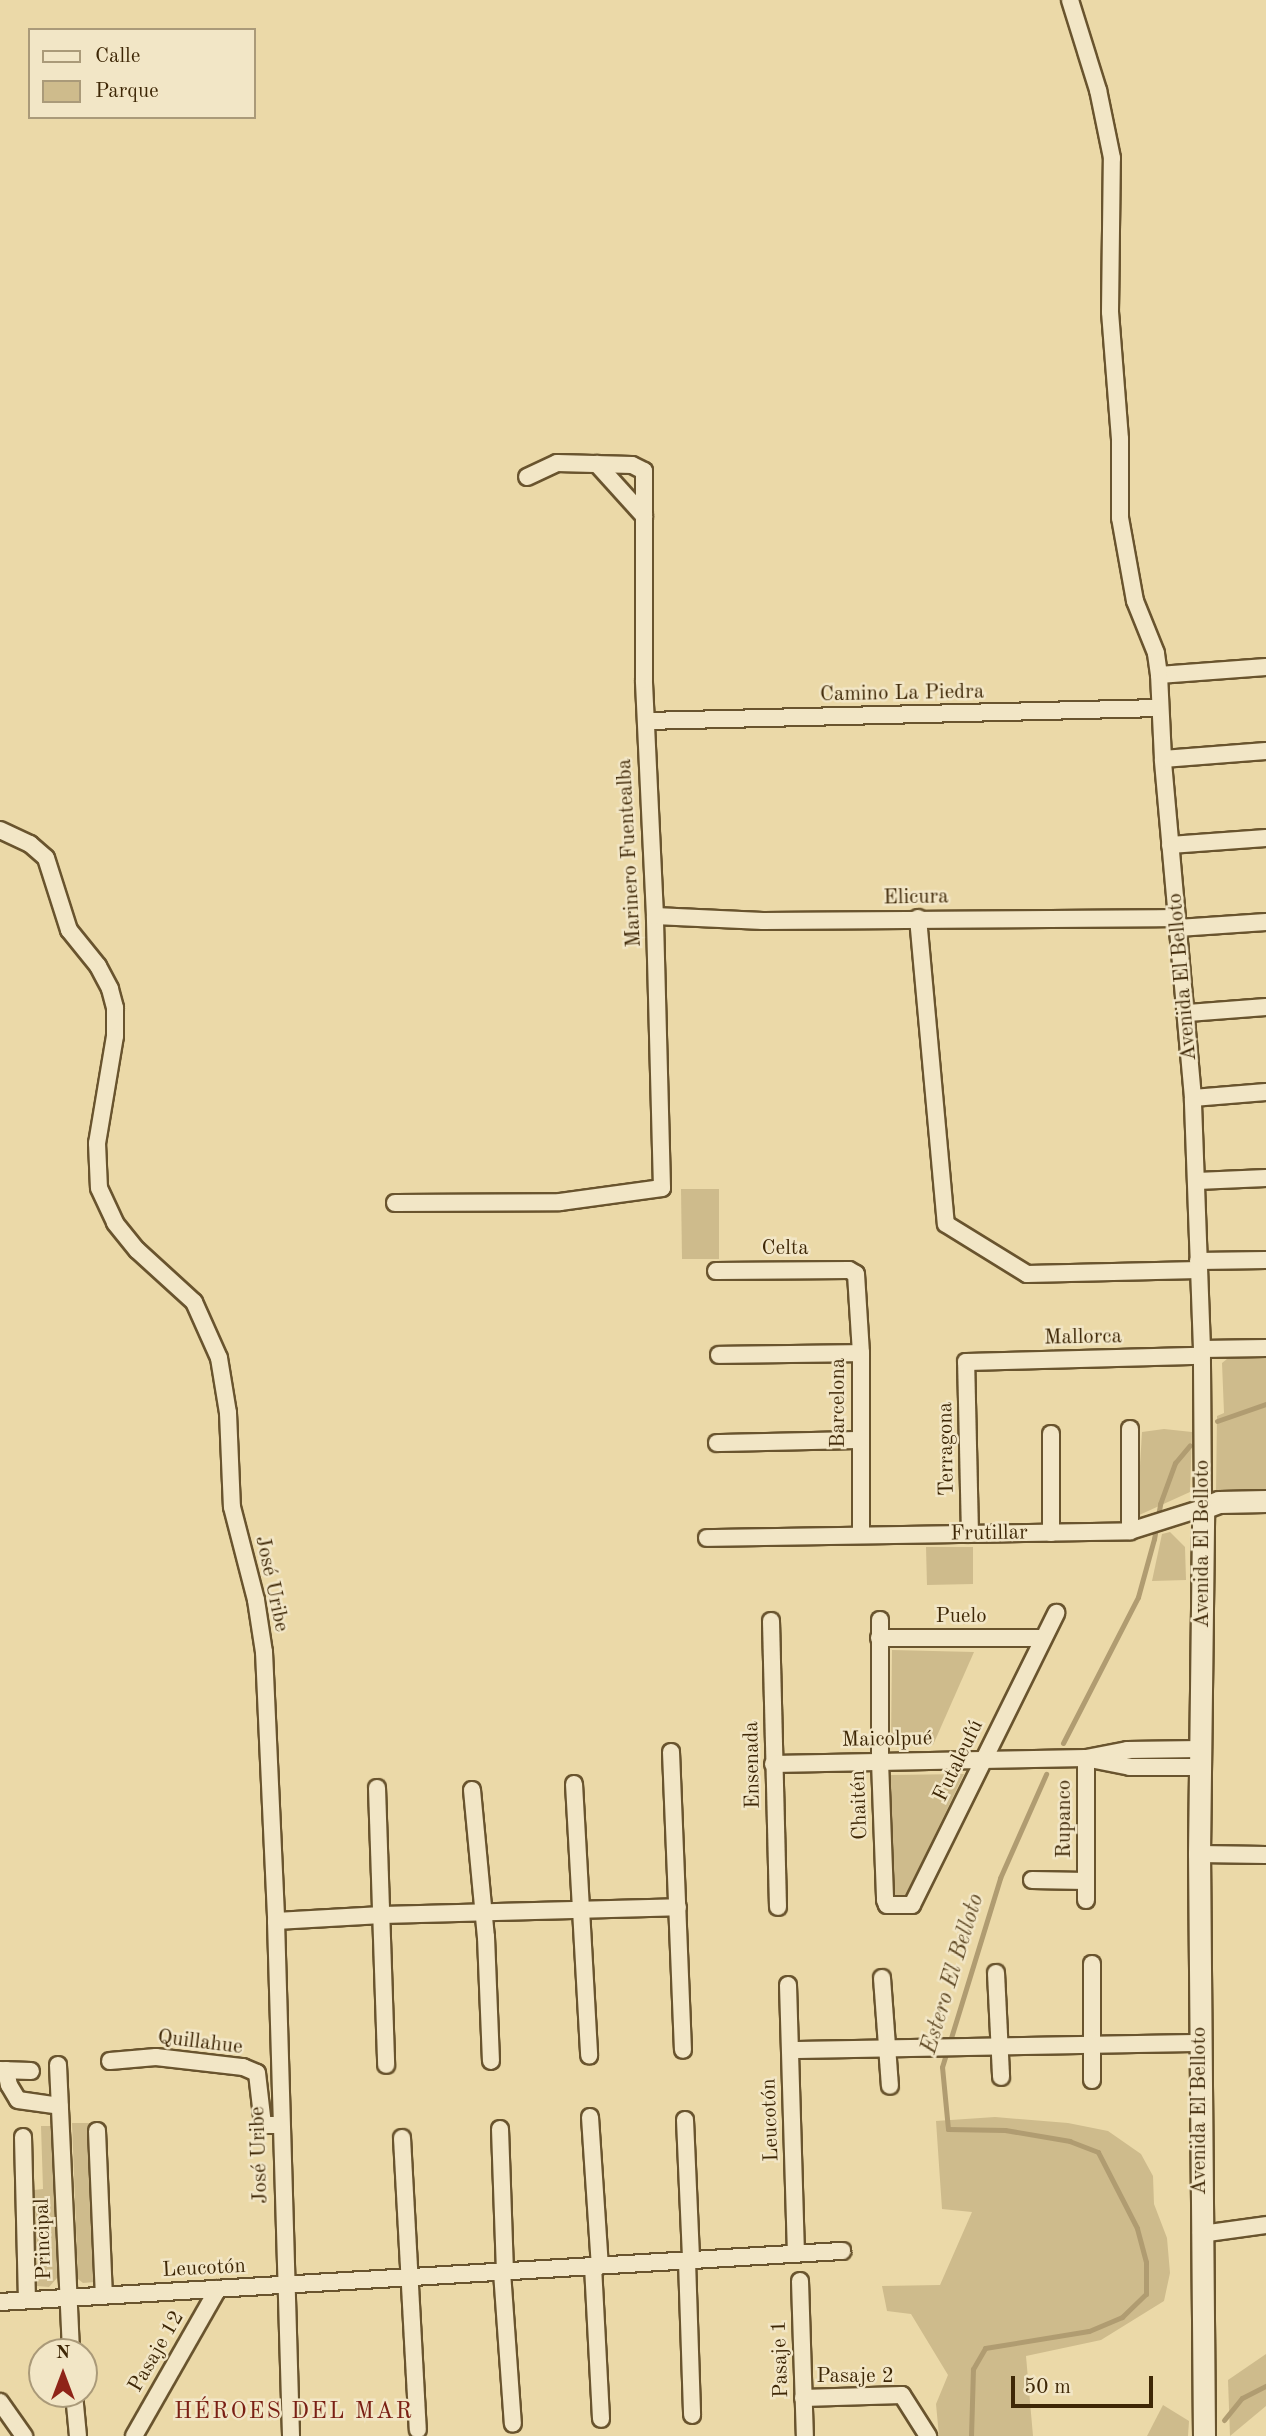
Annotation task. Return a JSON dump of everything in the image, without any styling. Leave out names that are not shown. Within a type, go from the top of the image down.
[{"type":"street","name":"Avenida El Belloto","points":[[1070,0],[1098,90],[1112,158],[1110,312],[1120,439],[1120,518],[1135,601],[1156,653],[1159,675],[1163,759],[1188,1013],[1193,1098],[1202,1352],[1199,1854],[1204,2436]]},
{"type":"street","name":"Marinero Fuentealba","points":[[396,1203],[560,1202],[662,1188],[655,916],[646,721],[644,471],[632,465],[557,463],[527,477]]},
{"type":"street","points":[[597,464],[644,516]]},
{"type":"street","points":[[1159,675],[1266,667]]},
{"type":"street","name":"Camino La Piedra","points":[[646,721],[1160,708]]},
{"type":"street","points":[[1163,759],[1266,751]]},
{"type":"street","name":"José Uribe","points":[[0,830],[30,844],[46,858],[69,930],[98,966],[112,999],[115,1036],[97,1143],[99,1188],[115,1223],[137,1250],[194,1302],[219,1358],[228,1413],[232,1507],[256,1601],[264,1652],[276,1921],[280,2125],[292,2436]]},
{"type":"street","points":[[1170,845],[1266,838]]},
{"type":"street","name":"Elicura","points":[[655,916],[763,921],[918,918],[1266,922]]},
{"type":"street","points":[[918,918],[946,1224],[1027,1274],[1266,1261]]},
{"type":"street","points":[[1188,1013],[1266,1007]]},
{"type":"street","points":[[1193,1098],[1266,1091]]},
{"type":"street","points":[[1197,1181],[1266,1178]]},
{"type":"street","name":"Celta","points":[[716,1271],[854,1272]]},
{"type":"street","name":"Barcelona","points":[[854,1272],[860,1353],[861,1535]]},
{"type":"street","name":"Mallorca","points":[[966,1362],[1266,1348]]},
{"type":"street","points":[[719,1355],[860,1353]]},
{"type":"street","name":"Terragona","points":[[966,1362],[970,1534]]},
{"type":"street","points":[[1130,1429],[1130,1531]]},
{"type":"street","points":[[1051,1434],[1051,1533]]},
{"type":"street","points":[[717,1443],[860,1440]]},
{"type":"street","name":"Frutillar","points":[[707,1538],[1130,1531],[1219,1502],[1266,1501]]},
{"type":"street","name":"Futaleufú","points":[[887,1905],[912,1905],[1056,1613]]},
{"type":"street","name":"Chaitén","points":[[880,1620],[880,1761],[887,1905]]},
{"type":"street","name":"Ensenada","points":[[771,1621],[778,1907]]},
{"type":"street","name":"Puelo","points":[[879,1638],[1042,1638]]},
{"type":"street","points":[[670,1752],[683,2050]]},
{"type":"street","name":"Maicolpué","points":[[774,1764],[1086,1758],[1130,1767],[1200,1758]]},
{"type":"street","name":"Rupanco","points":[[1086,1758],[1086,1900]]},
{"type":"street","points":[[574,1784],[589,2056]]},
{"type":"street","points":[[377,1788],[386,2066]]},
{"type":"street","points":[[471,1790],[491,2061]]},
{"type":"street","points":[[1199,1854],[1266,1855]]},
{"type":"street","name":"Rupanco","points":[[1032,1880],[1086,1881]]},
{"type":"street","points":[[276,1921],[382,1915],[678,1907]]},
{"type":"street","points":[[1092,1964],[1092,2080]]},
{"type":"street","points":[[996,1973],[1001,2077]]},
{"type":"street","points":[[882,1978],[890,2086]]},
{"type":"street","name":"Leucotón","points":[[788,1984],[796,2254]]},
{"type":"street","points":[[790,2050],[999,2044],[1200,2043]]},
{"type":"street","name":"Quillahue","points":[[110,2061],[177,2058],[243,2067],[257,2073],[263,2125],[280,2125]]},
{"type":"street","name":"Principal","points":[[58,2065],[70,2338]]},
{"type":"street","points":[[32,2071],[3,2070],[18,2100],[60,2106]]},
{"type":"street","points":[[590,2117],[601,2419]]},
{"type":"street","points":[[685,2120],[692,2415]]},
{"type":"street","points":[[500,2129],[503,2272],[513,2424]]},
{"type":"street","points":[[97,2131],[104,2296]]},
{"type":"street","name":"Principal","points":[[23,2137],[27,2300]]},
{"type":"street","points":[[402,2138],[418,2430]]},
{"type":"street","points":[[1201,2234],[1266,2225]]},
{"type":"street","name":"Leucotón","points":[[0,2302],[842,2251]]},
{"type":"street","name":"Pasaje 1","points":[[800,2281],[804,2436]]},
{"type":"street","name":"Pasaje 12","points":[[134,2436],[218,2289]]},
{"type":"street","name":"Pasaje 2","points":[[803,2398],[902,2395],[928,2436]]},
{"type":"street","points":[[0,2402],[24,2436]]},
{"type":"street","points":[[75,2408],[78,2436]]},
{"type":"green space","points":[[681,1189],[719,1189],[719,1259],[682,1259]]},
{"type":"green space","points":[[1266,1357],[1266,1491],[1216,1491],[1217,1416],[1224,1413],[1222,1363],[1227,1359]]},
{"type":"green space","points":[[1164,1429],[1192,1432],[1190,1492],[1137,1516],[1142,1432]]},
{"type":"green space","points":[[1170,1532],[1185,1547],[1186,1580],[1152,1581],[1162,1534]]},
{"type":"green space","points":[[926,1547],[973,1547],[973,1584],[927,1585]]},
{"type":"green space","points":[[892,1650],[974,1652],[933,1745],[891,1745]]},
{"type":"green space","points":[[964,1774],[906,1895],[896,1899],[891,1893],[891,1775]]},
{"type":"green space","points":[[995,2117],[1068,2123],[1108,2131],[1141,2154],[1153,2176],[1154,2204],[1167,2238],[1170,2273],[1164,2301],[1101,2340],[1026,2356],[1033,2436],[939,2436],[936,2404],[948,2375],[911,2314],[887,2311],[882,2286],[940,2285],[972,2212],[942,2209],[936,2121]]},
{"type":"green space","points":[[72,2123],[91,2123],[98,2276],[95,2282],[83,2283],[78,2279]]},
{"type":"green space","points":[[41,2126],[54,2126],[59,2262],[57,2278],[49,2287],[37,2286],[34,2190],[43,2189]]},
{"type":"green space","points":[[1266,2354],[1266,2406],[1230,2436],[1228,2380]]},
{"type":"green space","points":[[1163,2405],[1189,2421],[1188,2436],[1147,2436]]},
{"type":"waterway","name":"Estero El Belloto","points":[[1217,1421],[1266,1404]]},
{"type":"waterway","name":"Estero El Belloto","points":[[1063,1743],[1138,1597],[1154,1539],[1160,1504],[1175,1463],[1190,1445]]},
{"type":"waterway","name":"Estero El Belloto","points":[[971,2436],[973,2369],[985,2348],[1089,2331],[1122,2317],[1146,2294],[1146,2262],[1137,2228],[1098,2152],[1070,2141],[1005,2130],[948,2129],[942,2067],[1000,1878],[1046,1774]]},
{"type":"waterway","points":[[1224,2420],[1242,2398],[1266,2386]]},
{"type":"district","name":"HÉROES DEL MAR","points":[[294,2412]]}]
